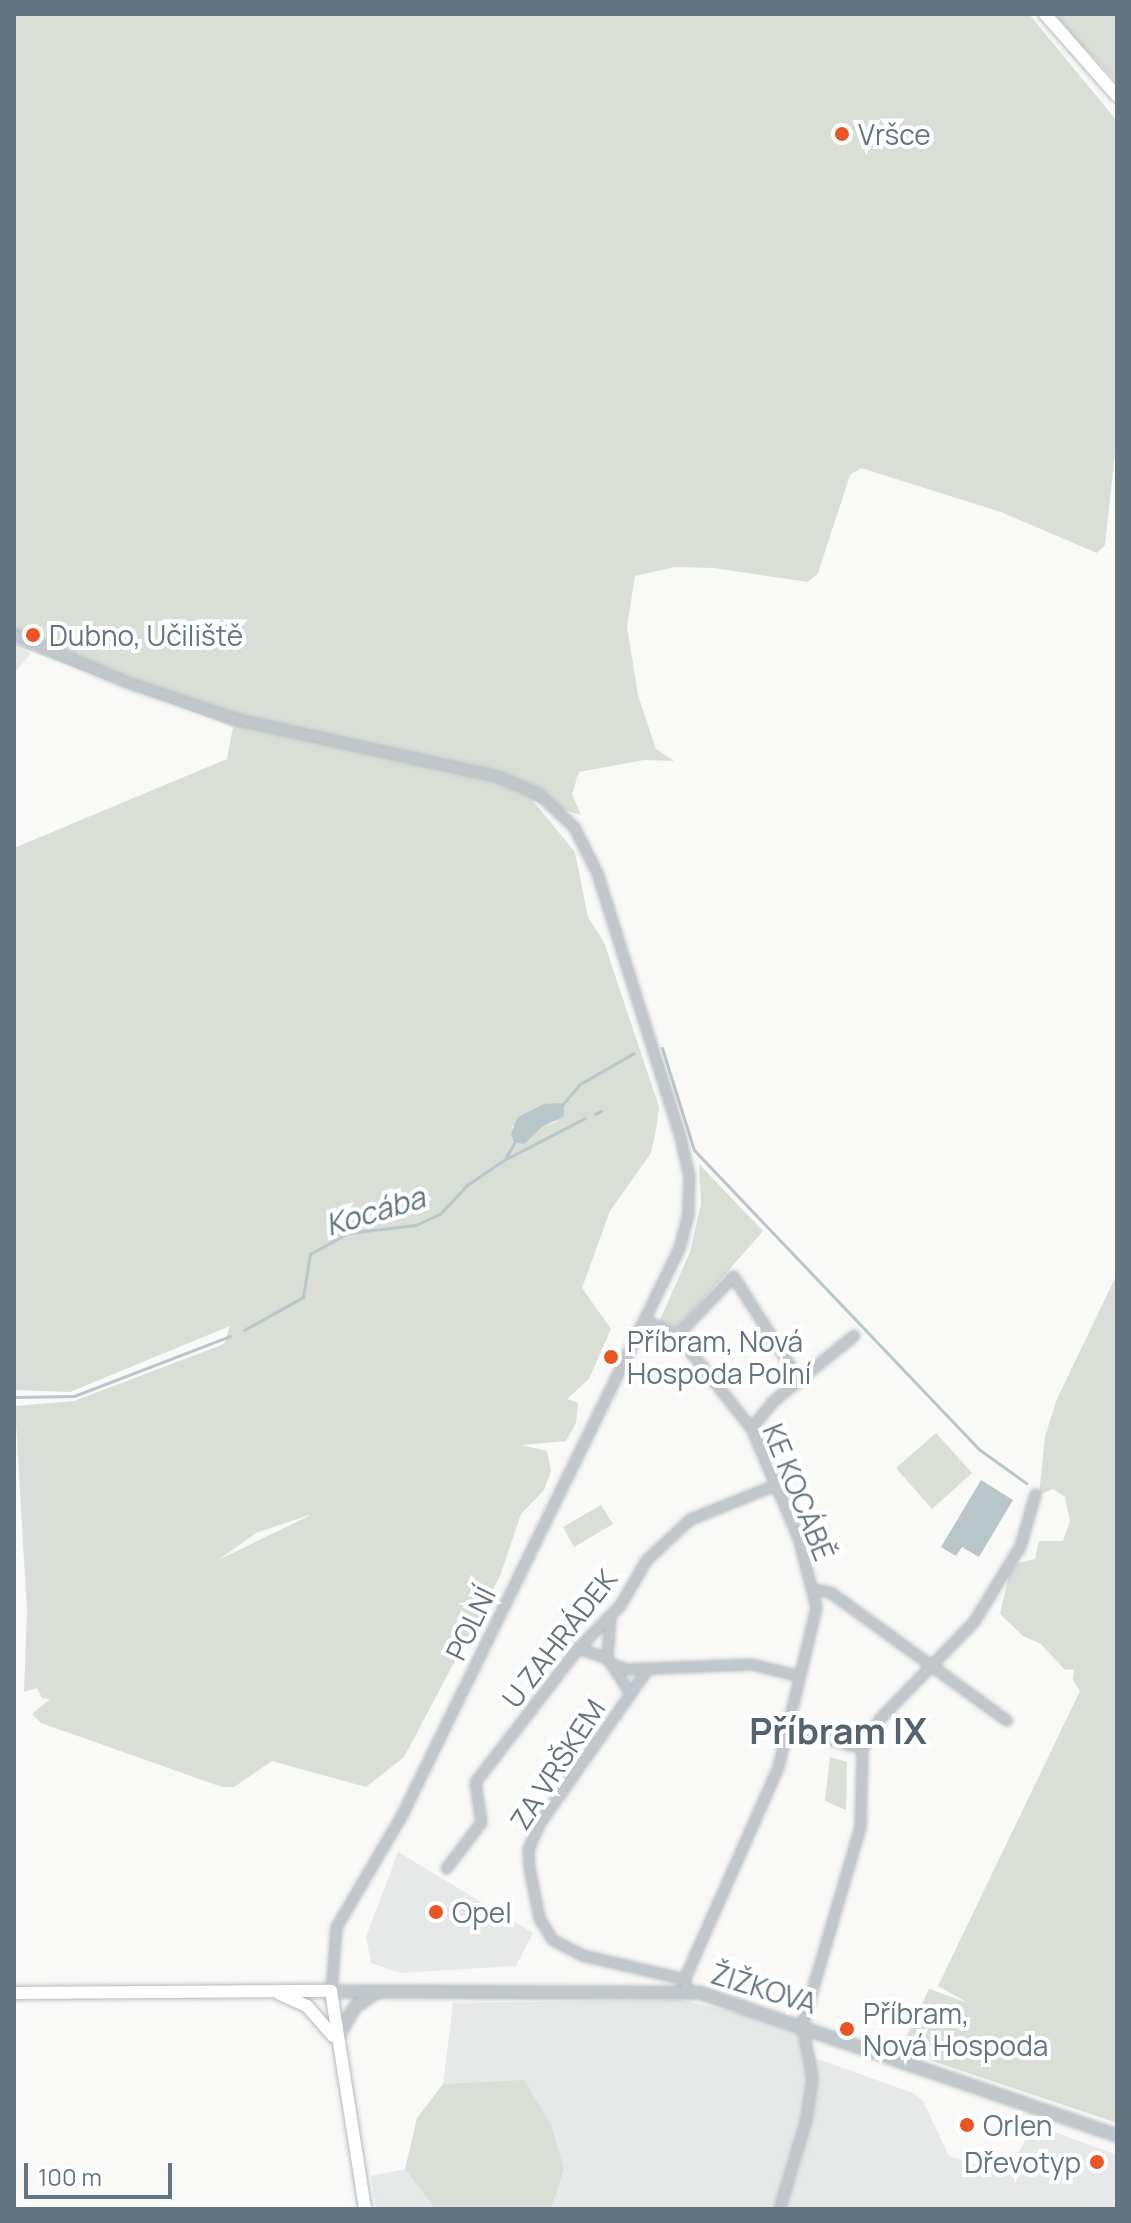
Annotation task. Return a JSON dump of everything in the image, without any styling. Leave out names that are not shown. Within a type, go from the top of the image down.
[{"type":"main road","points":[[1045,14],[1117,96]]},
{"type":"main road","points":[[272,1991],[307,2006],[337,2042]]},
{"type":"main road","points":[[14,1993],[331,1991],[365,2209]]},
{"type":"street","name":"POLNÍ","points":[[14,634],[129,683],[240,720],[497,776],[539,794],[558,810],[580,837],[597,873],[680,1137],[689,1176],[688,1214],[666,1278],[401,1816],[336,1927],[331,1991]]},
{"type":"street","points":[[677,1335],[733,1276],[799,1380]]},
{"type":"street","name":"KE KOCÁBĚ","points":[[645,1320],[677,1335],[751,1428],[772,1486],[798,1537],[814,1589],[813,1627],[789,1728],[757,1818],[686,1984]]},
{"type":"street","points":[[751,1428],[773,1401],[854,1335]]},
{"type":"street","name":"U ZAHRÁDEK","points":[[446,1868],[481,1822],[475,1782],[578,1648],[610,1616],[646,1560],[690,1519],[772,1486]]},
{"type":"street","points":[[779,2209],[806,2119],[812,2078],[802,2024],[856,1849],[862,1748],[880,1718],[961,1640],[1009,1567],[1035,1494]]},
{"type":"street","points":[[814,1589],[830,1592],[1006,1720]]},
{"type":"street","points":[[610,1616],[609,1661],[630,1693]]},
{"type":"street","points":[[578,1648],[609,1661],[648,1668],[751,1664],[800,1676]]},
{"type":"street","name":"ZA VRŠKEM","points":[[648,1668],[540,1822],[528,1849],[529,1867],[539,1918],[553,1940],[582,1955],[686,1984]]},
{"type":"street","points":[[789,1728],[862,1748]]},
{"type":"street","name":"ŽIŽKOVA","points":[[331,1991],[686,1984],[1117,2135]]},
{"type":"street","points":[[337,2042],[355,2006],[380,1990]]},
{"type":"shaded area","points":[[14,14],[1029,14],[1117,121],[1117,434],[1105,545],[1097,553],[1001,512],[861,468],[850,475],[818,573],[808,582],[714,568],[675,567],[635,576],[627,627],[638,695],[656,749],[674,761],[644,760],[579,772],[572,794],[581,815],[533,801],[575,852],[588,917],[604,942],[659,1107],[656,1130],[651,1153],[610,1211],[582,1288],[611,1329],[589,1379],[567,1399],[578,1403],[576,1423],[566,1441],[521,1445],[547,1451],[551,1471],[544,1490],[521,1514],[500,1576],[404,1757],[366,1787],[272,1761],[234,1787],[222,1787],[41,1723],[32,1714],[50,1699],[42,1698],[37,1688],[24,1692],[27,1611],[15,1406],[74,1401],[224,1344],[230,1326],[70,1392],[14,1390],[14,848],[227,759],[233,727],[14,645]],"holes":[[[558,1121],[542,1127],[523,1144],[514,1143],[512,1126]],[[309,1516],[218,1560],[256,1533]]]},
{"type":"shaded area","points":[[1055,14],[1117,14],[1117,82],[1070,32]]},
{"type":"shaded area","points":[[14,645],[31,653],[14,673]]},
{"type":"shaded area","points":[[564,1103],[564,1116],[542,1127],[524,1144],[514,1143],[511,1133],[518,1117],[544,1104]]},
{"type":"shaded area","points":[[699,1164],[763,1231],[677,1329],[659,1322],[690,1252],[701,1204]]},
{"type":"shaded area","points":[[1117,1274],[1117,2123],[900,2050],[929,1989],[968,2003],[938,1986],[1080,1691],[1073,1680],[1074,1669],[1065,1670],[1041,1644],[1023,1636],[1000,1614],[1009,1575],[1018,1563],[1035,1559],[1039,1541],[1063,1541],[1070,1521],[1065,1497],[1053,1489],[1039,1495],[1045,1436],[1057,1399]]},
{"type":"shaded area","points":[[936,1433],[972,1473],[932,1509],[896,1468]]},
{"type":"shaded area","points":[[981,1480],[1013,1500],[979,1557],[962,1547],[956,1556],[941,1547]]},
{"type":"shaded area","points":[[601,1505],[613,1524],[574,1547],[563,1527]]},
{"type":"shaded area","points":[[830,1757],[847,1762],[846,1810],[825,1801]]},
{"type":"shaded area","name":"Opel","points":[[398,1852],[533,1933],[516,1966],[400,1973],[371,1963],[366,1937]]},
{"type":"shaded area","points":[[681,2000],[751,2016],[810,2038],[815,2058],[913,2093],[923,2101],[949,2156],[1004,2175],[1035,2125],[1117,2155],[1117,2209],[551,2209],[564,2168],[524,2081],[443,2084],[453,2003]]},
{"type":"shaded area","points":[[524,2080],[551,2125],[564,2169],[551,2209],[435,2209],[405,2169],[417,2118],[443,2084]]},
{"type":"shaded area","points":[[405,2169],[435,2209],[376,2209],[371,2176]]},
{"type":"waterway","points":[[662,1048],[694,1150],[980,1450],[1026,1483]]},
{"type":"waterway","points":[[563,1104],[580,1084],[634,1053]]},
{"type":"waterway","name":"Kocába","points":[[595,1114],[601,1111]]},
{"type":"waterway","name":"Kocába","points":[[244,1330],[303,1297],[310,1254],[348,1233],[416,1225],[440,1214],[467,1185],[504,1160],[585,1118]]},
{"type":"waterway","points":[[506,1157],[514,1143]]},
{"type":"waterway","name":"Kocába","points":[[14,1397],[74,1396],[230,1336]]},
{"type":"place","name":"Vršce","points":[[842,134]]},
{"type":"place","name":"Dubno, Učiliště","points":[[33,635]]},
{"type":"place","name":"Příbram, Nová Hospoda Polní","points":[[611,1357]]},
{"type":"place","name":"Opel","points":[[436,1912]]},
{"type":"place","name":"Příbram, Nová Hospoda","points":[[847,2029]]},
{"type":"place","name":"Orlen","points":[[967,2125]]},
{"type":"place","name":"Dřevotyp","points":[[1097,2162]]},
{"type":"district","name":"Příbram IX","points":[[838,1731]]}]
